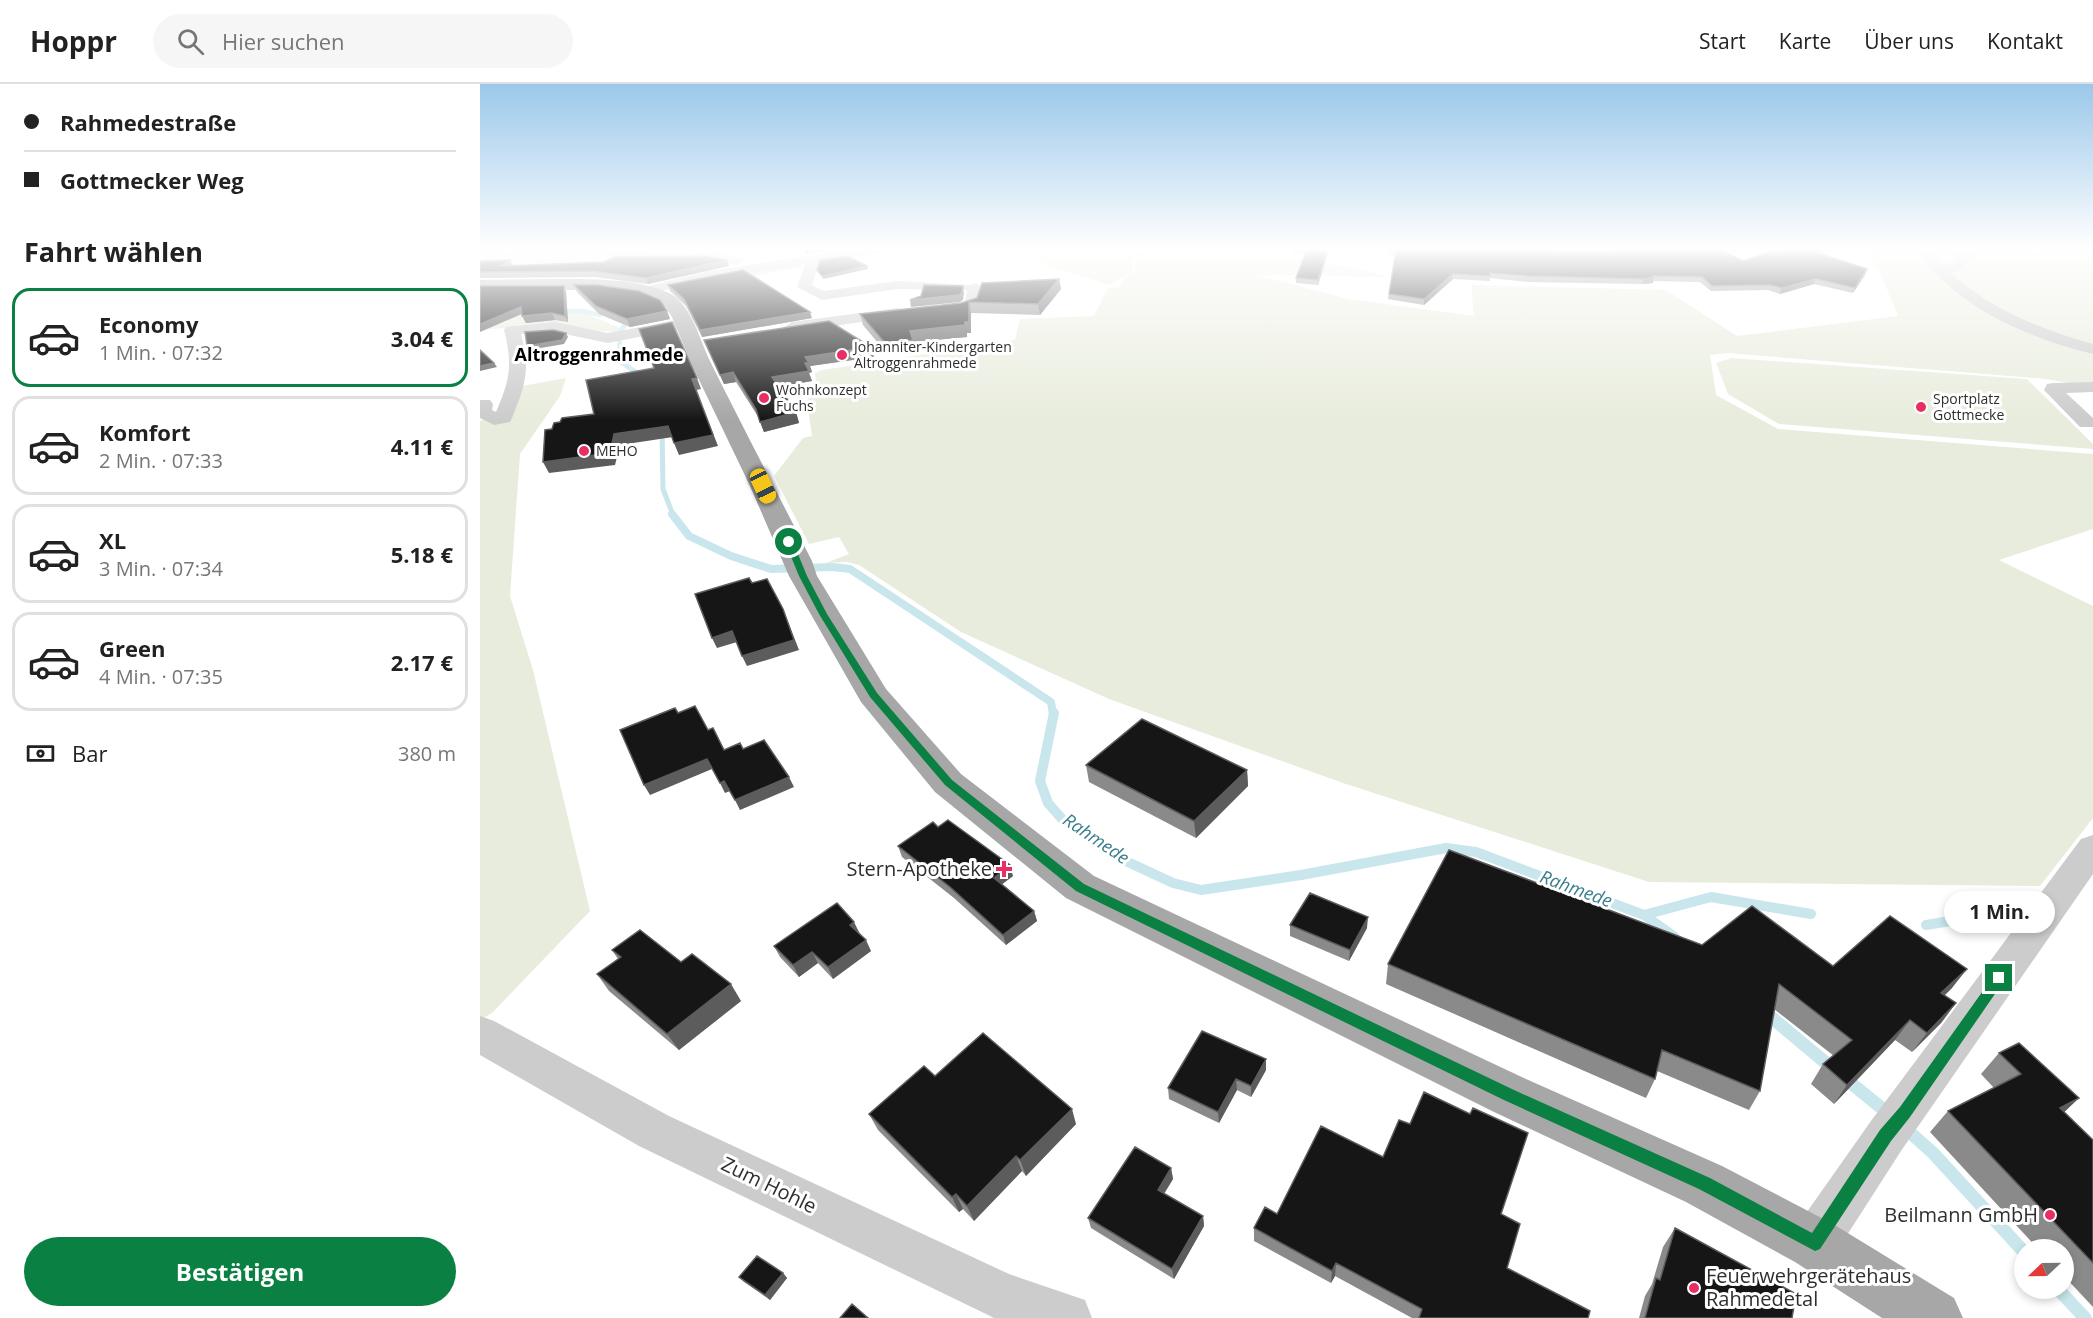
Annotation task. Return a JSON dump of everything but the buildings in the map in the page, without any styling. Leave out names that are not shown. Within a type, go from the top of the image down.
[{"type":"main road","points":[[671,305],[693,337],[823,614],[873,694],[948,783],[1080,887],[1509,1095],[1704,1184],[1815,1243],[1934,1318]]},
{"type":"street","points":[[782,329],[880,314],[963,308],[972,305]]},
{"type":"street","points":[[1982,305],[2047,334],[2093,349]]},
{"type":"street","points":[[484,404],[483,412],[494,419],[503,418],[519,378],[520,358],[512,330],[555,327],[608,338],[627,334],[693,337]]},
{"type":"street","points":[[2087,423],[2053,388],[2093,387]]},
{"type":"street","points":[[1815,1243],[1895,1124],[2093,848]]},
{"type":"street","name":"Zum Hohle","points":[[480,1034],[654,1131],[1003,1297],[1067,1318]]},
{"type":"green space","points":[[1100,305],[1389,305],[1474,316],[1473,305],[1689,305],[1737,336],[1898,316],[1893,305],[1984,305],[2093,351],[2093,382],[2088,386],[2046,379],[1727,353],[1710,355],[1716,395],[1778,429],[2093,454],[2093,529],[1999,560],[2093,606],[2093,818],[2040,886],[1649,882],[1343,783],[1109,699],[961,632],[859,565],[847,562],[826,563],[849,554],[839,537],[809,544],[774,476],[803,438],[812,436],[807,402],[816,380],[815,373],[822,370],[1015,340],[1020,319],[1094,316]]},
{"type":"green space","points":[[1991,305],[2093,305],[2093,347],[2003,313]]},
{"type":"green space","points":[[480,310],[583,313],[628,331],[611,332],[549,326],[480,330]]},
{"type":"green space","name":"Sportplatz Gottmecke","points":[[1731,358],[2027,379],[2093,444],[2093,449],[1779,424],[1728,394],[1716,363]]},
{"type":"green space","points":[[566,378],[560,396],[520,454],[510,596],[533,670],[590,911],[492,1013],[480,1020],[480,421],[496,415],[511,388]]},
{"type":"waterway","name":"Rahmede","points":[[556,311],[582,311],[600,315]]},
{"type":"waterway","name":"Rahmede","points":[[621,362],[619,360],[620,331],[625,325]]},
{"type":"waterway","name":"Rahmede","points":[[621,362],[643,377]]},
{"type":"waterway","name":"Rahmede","points":[[662,428],[663,489],[673,515]]},
{"type":"waterway","name":"Rahmede","points":[[672,514],[689,536],[731,556],[771,569],[832,567],[850,569],[1051,702],[1053,715]]},
{"type":"waterway","name":"Rahmede","points":[[1054,713],[1040,781],[1048,803],[1063,820],[1115,856],[1173,883],[1201,890],[1301,875],[1446,848],[1476,852],[1644,915]]},
{"type":"waterway","points":[[1644,915],[1711,897],[1811,914]]},
{"type":"waterway","points":[[1926,925],[2012,911]]},
{"type":"waterway","name":"Rahmede","points":[[1644,915],[1675,937]]},
{"type":"waterway","name":"Rahmede","points":[[1765,1012],[1832,1068]]},
{"type":"waterway","name":"Rahmede","points":[[1852,1084],[1889,1114]]},
{"type":"waterway","name":"Rahmede","points":[[1905,1128],[1933,1153],[2014,1241]]},
{"type":"waterway","name":"Rahmede","points":[[2067,1299],[2085,1318]]},
{"type":"place","name":"Johanniter-Kindergarten Altroggenrahmede","points":[[842,355]]},
{"type":"place","name":"Wohnkonzept Fuchs","points":[[764,398]]},
{"type":"place","name":"Sportplatz Gottmecke","points":[[1921,407]]},
{"type":"place","name":"MEHO","points":[[584,451]]},
{"type":"place","name":"Stern-Apotheke","points":[[1004,869]]},
{"type":"place","name":"Beilmann GmbH","points":[[2050,1215]]},
{"type":"place","name":"Feuerwehrgerätehaus Rahmedetal","points":[[1694,1288]]},
{"type":"district","name":"Altroggenrahmede","points":[[599,355]]},
{"type":"route","points":[[789,542],[803,576],[823,614],[873,694],[948,783],[1080,887],[1201,948],[1509,1095],[1704,1184],[1815,1243],[1886,1136],[1999,978]]}]
